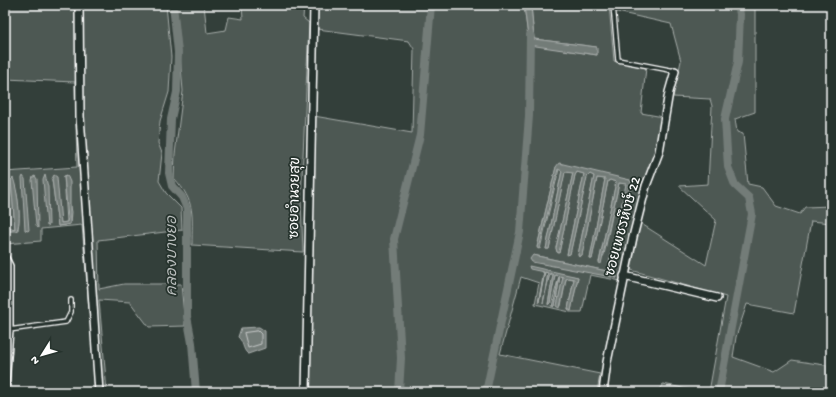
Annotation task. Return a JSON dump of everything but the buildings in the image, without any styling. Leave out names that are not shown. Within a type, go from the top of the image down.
[{"type":"street","points":[[79,5],[80,116],[99,392]]},
{"type":"street","name":"ซอยอำนวยสุข","points":[[306,392],[314,5]]},
{"type":"street","name":"ซอยเพชรหึงษ์ 22","points":[[603,392],[607,362],[624,276],[646,186],[659,152],[669,92],[675,70]]},
{"type":"street","points":[[5,258],[9,266],[9,330],[5,385]]},
{"type":"street","points":[[624,276],[717,298]]},
{"type":"lane","points":[[613,5],[618,60],[675,70]]},
{"type":"lane","points":[[9,330],[66,322],[71,312],[71,300]]},
{"type":"shaded area","points":[[5,5],[166,5],[171,57],[169,92],[160,121],[158,143],[162,153],[159,181],[166,193],[181,208],[182,230],[98,240],[99,289],[124,284],[181,284],[185,326],[149,327],[130,302],[99,300],[107,392],[96,392],[82,225],[41,229],[41,241],[5,244],[5,224],[9,231],[18,230],[19,218],[16,190],[11,180],[15,230],[8,228],[5,172],[77,167],[75,82],[5,79]],"holes":[[[64,176],[71,212],[70,224],[58,226],[52,179],[61,223],[67,222]]]},
{"type":"shaded area","points":[[176,5],[204,5],[207,33],[226,30],[229,17],[243,19],[242,5],[304,5],[303,18],[309,23],[301,199],[303,252],[192,245],[191,209],[186,194],[174,178],[175,154],[183,91]]},
{"type":"shaded area","points":[[318,5],[524,5],[529,44],[597,55],[596,47],[534,39],[531,5],[609,5],[614,61],[646,68],[641,113],[663,117],[621,281],[590,275],[582,312],[570,312],[535,304],[539,283],[521,277],[500,354],[600,374],[597,392],[309,392],[314,116],[412,133],[414,49],[409,41],[317,29]],"holes":[[[556,167],[630,180],[609,263],[627,184],[619,183],[604,255],[599,262],[616,182],[610,180],[608,181],[592,259],[590,259],[605,179],[597,178],[582,255],[579,257],[578,255],[594,176],[590,174],[587,177],[570,254],[567,254],[584,174],[577,172],[575,175],[559,253],[557,252],[556,248],[573,173],[565,171],[549,249],[546,249],[562,170],[559,169],[540,249],[537,247]],[[533,255],[616,273],[617,278]],[[541,271],[578,277],[571,311],[568,309],[574,279],[566,279],[561,306],[558,303],[563,277],[560,276],[555,306],[551,306],[559,276],[555,275],[550,303],[548,304],[553,275],[550,273],[545,294],[548,273],[545,272],[539,302],[544,273]]]},
{"type":"shaded area","points":[[616,5],[755,5],[755,112],[735,119],[737,132],[743,134],[748,184],[762,187],[776,206],[800,214],[805,207],[831,206],[831,223],[811,221],[794,313],[747,304],[736,337],[733,357],[774,372],[792,360],[831,366],[831,392],[709,392],[726,297],[631,270],[640,223],[706,265],[716,220],[679,186],[708,184],[712,106],[710,99],[673,97],[681,61],[671,24],[617,12]]},
{"type":"shaded area","points":[[663,384],[702,392],[657,392]]},
{"type":"water","points":[[524,5],[531,5],[534,39],[597,47],[597,55],[529,45]]},
{"type":"water","points":[[559,163],[630,180],[632,184],[614,265],[611,266],[609,263],[626,184],[619,183],[601,264],[599,263],[616,182],[610,180],[608,181],[592,259],[590,259],[605,179],[597,178],[582,255],[579,257],[578,255],[594,176],[590,174],[587,177],[570,254],[567,255],[584,174],[577,172],[575,175],[559,253],[557,252],[556,248],[573,173],[565,172],[549,249],[546,249],[562,171],[558,169],[539,249],[537,248],[556,167]]},
{"type":"water","points":[[45,175],[48,187],[49,225],[47,226],[43,180]]},
{"type":"water","points":[[54,175],[57,177],[61,223],[67,222],[68,218],[64,176],[67,175],[70,182],[70,224],[58,226],[52,179]]},
{"type":"water","points":[[23,176],[25,179],[28,231],[25,230]]},
{"type":"water","points":[[35,176],[37,179],[38,228],[36,225],[32,180]]},
{"type":"water","points":[[13,178],[18,197],[19,221],[16,231],[9,231],[5,224],[5,180],[8,227],[15,229],[11,180]]},
{"type":"water","points":[[533,255],[616,273],[617,278],[532,262],[530,259]]},
{"type":"water","points":[[529,266],[578,277],[571,311],[568,309],[574,279],[566,279],[560,308],[557,306],[563,277],[560,276],[555,306],[553,307],[559,276],[555,275],[550,303],[548,305],[553,275],[550,273],[543,303],[548,273],[545,272],[538,303],[544,272],[530,269]]},
{"type":"water","points":[[259,327],[265,331],[265,348],[248,354],[238,337],[241,328]]},
{"type":"waterway","name":"คลองบางยอ","points":[[173,5],[178,52],[177,92],[171,119],[169,173],[172,186],[182,197],[187,209],[187,316],[192,343],[196,392]]},
{"type":"waterway","points":[[399,392],[401,358],[394,239],[420,135],[431,5]]},
{"type":"waterway","points":[[719,392],[752,214],[749,198],[735,185],[728,167],[725,119],[738,62],[740,14],[738,5]]},
{"type":"waterway","points":[[486,392],[520,232],[529,116],[530,35]]}]
